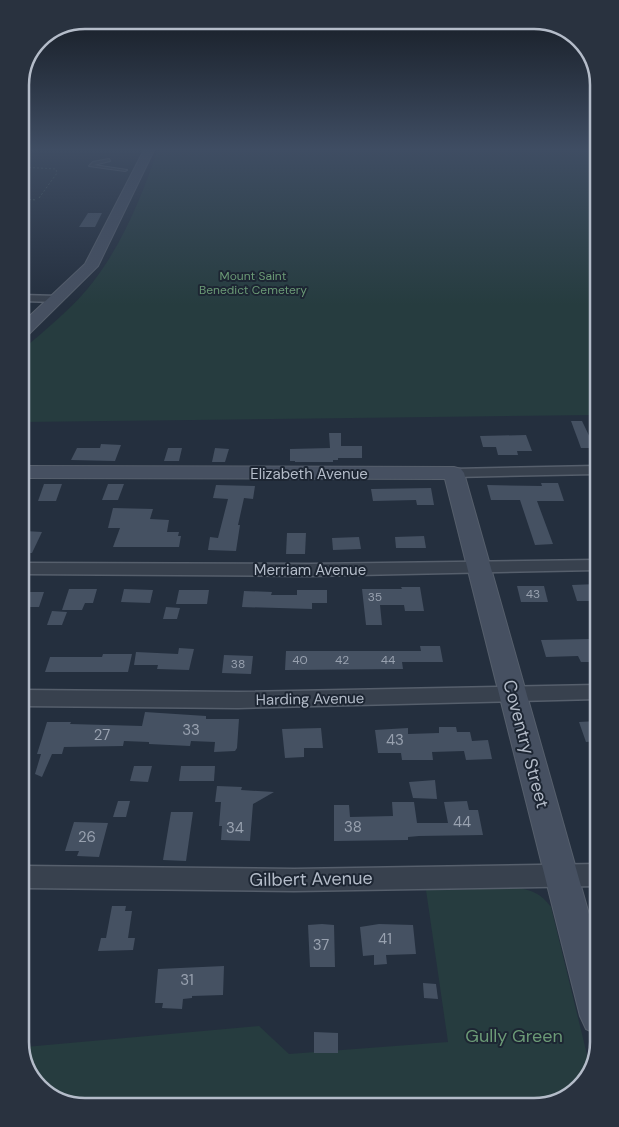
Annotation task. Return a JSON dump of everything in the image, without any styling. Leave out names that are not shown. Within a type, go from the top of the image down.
[{"type":"street","points":[[29,326],[91,266],[124,201]]},
{"type":"street","points":[[29,298],[58,299]]},
{"type":"street","name":"Elizabeth Avenue","points":[[29,472],[276,474],[590,470]]},
{"type":"street","name":"Coventry Street","points":[[454,473],[590,983]]},
{"type":"street","name":"Merriam Avenue","points":[[29,569],[187,571],[590,565]]},
{"type":"street","name":"Harding Avenue","points":[[29,698],[238,700],[590,692]]},
{"type":"street","name":"Gilbert Avenue","points":[[29,878],[294,880],[590,875]]},
{"type":"green space","name":"Mount Saint Benedict Cemetery","points":[[138,201],[590,201],[590,415],[29,422],[29,344],[59,318],[93,282],[114,251]]},
{"type":"green space","name":"Gully Green","points":[[517,888],[536,893],[551,907],[588,1058],[581,1073],[562,1091],[545,1097],[534,1098],[81,1098],[63,1094],[51,1087],[40,1076],[33,1064],[29,1047],[259,1026],[289,1054],[448,1042],[426,890]]},
{"type":"building","points":[[88,213],[102,213],[95,227],[79,227]]},
{"type":"building","points":[[571,421],[582,421],[590,438],[590,448],[581,448]]},
{"type":"building","points":[[329,433],[341,433],[341,446],[362,446],[362,458],[338,458],[338,460],[333,460],[333,462],[290,461],[290,449],[330,448]]},
{"type":"building","points":[[526,435],[532,451],[517,451],[518,455],[498,455],[496,447],[483,447],[480,436]]},
{"type":"building","points":[[101,444],[121,445],[115,461],[71,460],[77,448],[100,448]]},
{"type":"building","points":[[168,448],[182,448],[179,461],[164,461]]},
{"type":"building","points":[[215,448],[229,449],[225,462],[212,462]]},
{"type":"building","points":[[541,483],[558,483],[564,501],[537,501],[553,544],[535,545],[520,500],[491,500],[487,485],[542,486]]},
{"type":"building","points":[[44,484],[62,484],[56,501],[38,501]]},
{"type":"building","points":[[108,484],[124,484],[118,500],[102,500]]},
{"type":"building","points":[[216,485],[255,486],[253,499],[244,498],[238,525],[240,525],[236,551],[208,550],[210,537],[218,538],[228,499],[213,498]]},
{"type":"building","points":[[431,488],[434,505],[417,505],[416,500],[373,501],[371,489]]},
{"type":"building","points":[[113,508],[153,509],[150,519],[169,520],[167,532],[179,532],[178,536],[181,536],[179,547],[113,547],[120,528],[108,528]]},
{"type":"building","points":[[29,531],[42,532],[32,553],[29,553]]},
{"type":"building","points":[[287,533],[306,533],[305,554],[286,554]]},
{"type":"building","points":[[424,536],[426,548],[396,548],[395,537]]},
{"type":"building","points":[[359,537],[361,549],[333,550],[332,538]]},
{"type":"building","points":[[590,584],[590,601],[577,601],[572,585]]},
{"type":"building","points":[[517,586],[544,586],[548,602],[521,602]]},
{"type":"building","points":[[401,587],[420,587],[424,611],[405,611],[404,605],[380,605],[382,625],[366,625],[362,589],[402,589]]},
{"type":"building","points":[[69,589],[97,589],[93,603],[85,603],[82,610],[62,610]]},
{"type":"building","points":[[124,589],[153,590],[150,603],[121,602]]},
{"type":"building","points":[[179,590],[209,590],[207,604],[176,604]]},
{"type":"building","points":[[297,590],[327,590],[327,603],[312,603],[312,609],[242,607],[244,591],[272,592],[271,595],[297,595]]},
{"type":"building","points":[[29,592],[44,592],[39,607],[29,607]]},
{"type":"building","points":[[166,607],[180,608],[177,619],[163,619]]},
{"type":"building","points":[[52,611],[67,612],[62,625],[47,625]]},
{"type":"building","points":[[589,639],[590,662],[581,662],[578,656],[546,657],[541,640]]},
{"type":"building","points":[[420,646],[440,646],[443,662],[402,662],[403,669],[285,670],[286,651],[421,651]]},
{"type":"building","points":[[179,648],[194,649],[189,670],[157,669],[158,665],[134,665],[136,652],[178,654]]},
{"type":"building","points":[[103,654],[132,654],[128,672],[45,672],[50,657],[102,657]]},
{"type":"building","points":[[224,655],[253,656],[251,674],[222,673]]},
{"type":"building","points":[[145,712],[206,716],[206,719],[239,719],[237,748],[235,751],[214,752],[215,742],[191,741],[190,746],[124,741],[123,746],[64,747],[62,754],[52,754],[42,777],[35,774],[41,754],[37,754],[47,722],[142,726]]},
{"type":"building","points":[[590,721],[590,742],[586,742],[579,722]]},
{"type":"building","points":[[439,727],[456,727],[457,732],[470,732],[472,741],[488,740],[492,759],[466,760],[464,751],[432,752],[433,760],[402,760],[401,753],[378,753],[375,730],[408,728],[408,734],[439,733]]},
{"type":"building","points":[[321,728],[323,748],[304,748],[304,757],[285,758],[282,729]]},
{"type":"building","points":[[134,766],[152,766],[148,782],[130,781]]},
{"type":"building","points":[[181,766],[215,766],[214,781],[179,781]]},
{"type":"building","points":[[435,780],[437,799],[413,798],[409,782]]},
{"type":"building","points":[[217,786],[242,787],[241,790],[274,792],[253,804],[250,841],[221,840],[222,826],[219,826],[221,802],[215,802]]},
{"type":"building","points":[[118,801],[130,801],[126,817],[113,817]]},
{"type":"building","points":[[467,801],[469,810],[478,810],[483,835],[419,836],[408,837],[408,840],[334,841],[334,805],[349,805],[350,817],[393,816],[392,802],[414,802],[417,823],[448,823],[444,802]]},
{"type":"building","points":[[171,812],[193,812],[186,861],[163,860]]},
{"type":"building","points":[[74,822],[108,823],[99,857],[77,856],[79,851],[65,851]]},
{"type":"building","points":[[112,906],[126,906],[125,911],[132,911],[128,938],[135,938],[133,950],[98,951],[101,938],[106,938]]},
{"type":"building","points":[[379,924],[413,925],[416,954],[386,955],[387,964],[374,965],[374,955],[363,956],[360,927]]},
{"type":"building","points":[[308,925],[334,925],[335,967],[310,967]]},
{"type":"building","points":[[224,966],[223,995],[192,996],[192,998],[183,999],[182,1009],[162,1008],[163,1003],[155,1003],[158,969]]},
{"type":"building","points":[[423,983],[436,984],[438,999],[424,998]]},
{"type":"building","points":[[314,1032],[338,1033],[338,1053],[314,1053]]}]
